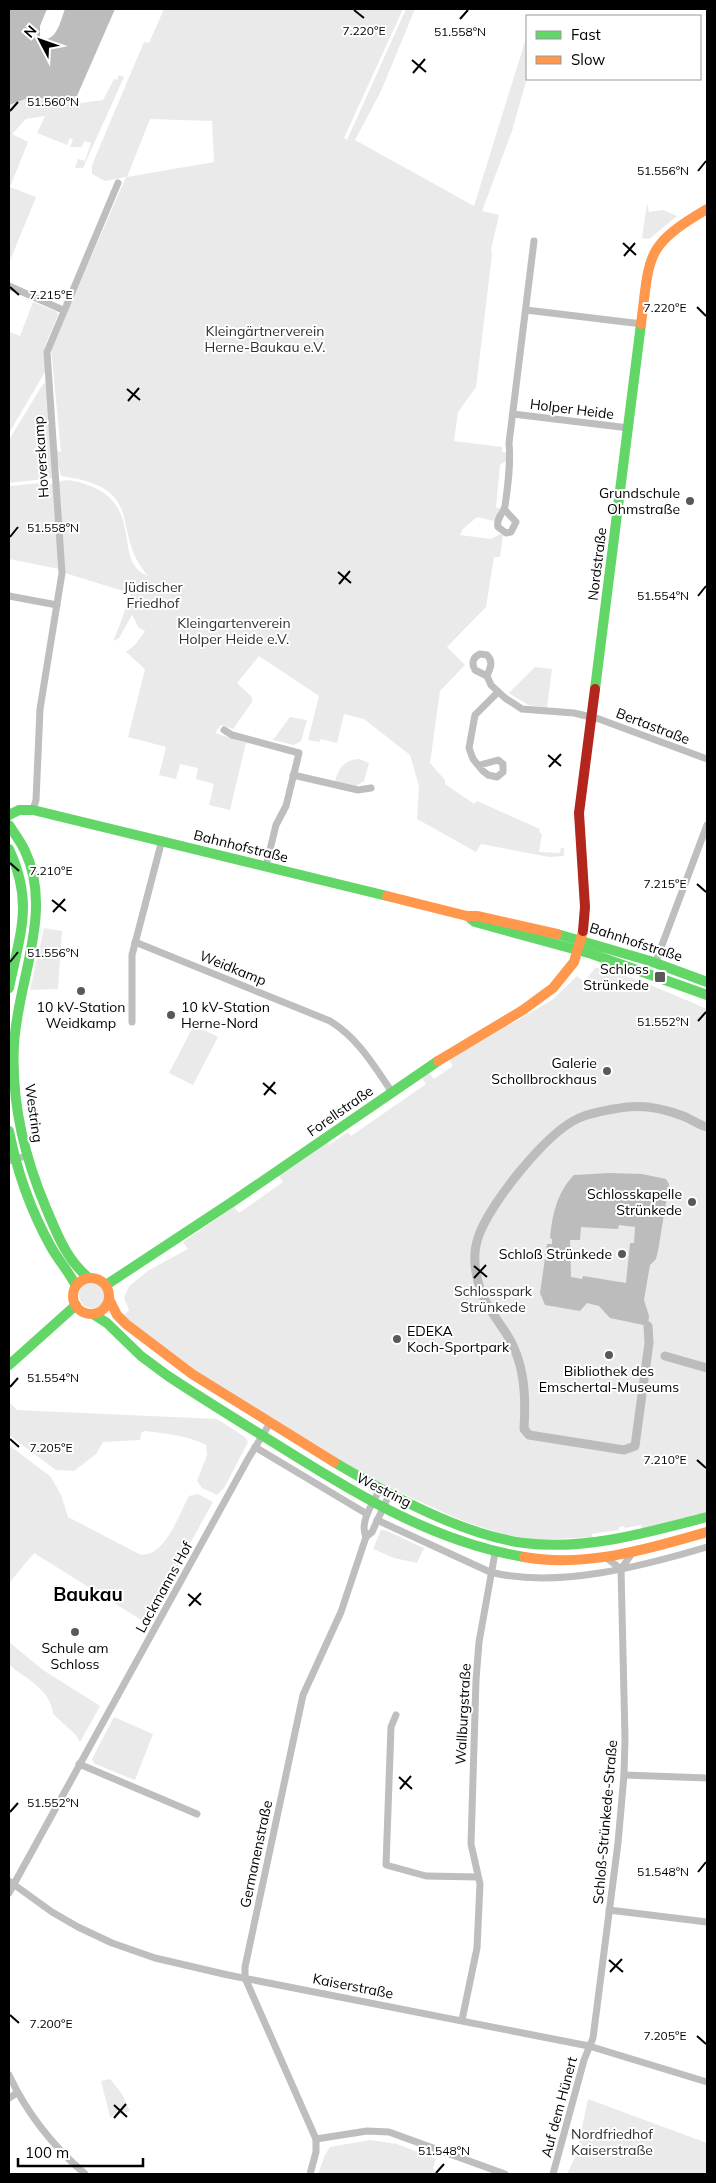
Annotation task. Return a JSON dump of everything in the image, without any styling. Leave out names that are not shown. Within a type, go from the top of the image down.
[{"type":"street","name":"Hoverskamp","points":[[33,810],[36,800],[40,709],[62,564],[46,359],[49,342],[118,183]]},
{"type":"street","name":"Nordstraße","points":[[579,950],[582,939],[584,906],[578,827],[649,264],[654,248],[667,234],[707,209]]},
{"type":"street","name":"Holper Heide","points":[[504,509],[513,414],[534,242]]},
{"type":"street","points":[[9,286],[63,310]]},
{"type":"street","points":[[526,310],[642,324]]},
{"type":"street","name":"Holper Heide","points":[[513,414],[629,428]]},
{"type":"street","points":[[9,596],[57,605]]},
{"type":"street","points":[[480,765],[473,760],[470,748],[475,716],[498,692],[487,676]]},
{"type":"street","name":"Bertastraße","points":[[498,692],[522,709],[574,713],[591,717],[707,759]]},
{"type":"street","points":[[224,730],[232,735],[299,753],[286,806],[276,825],[266,866]]},
{"type":"street","points":[[294,775],[358,790],[372,788]]},
{"type":"street","name":"Bahnhofstraße","points":[[9,815],[19,810],[33,810],[467,916],[477,916],[582,939],[656,961],[707,982]]},
{"type":"street","name":"Westring","points":[[9,825],[29,857],[37,901],[34,932],[19,1001],[14,1044],[16,1099],[26,1156],[57,1232],[77,1267],[89,1278]]},
{"type":"street","points":[[656,961],[707,825]]},
{"type":"street","points":[[132,1022],[131,975],[135,942],[162,840]]},
{"type":"street","points":[[9,849],[21,874],[25,900],[24,919],[9,988]]},
{"type":"street","name":"Bahnhofstraße","points":[[467,916],[475,922],[579,950],[661,976],[707,995]]},
{"type":"street","name":"Weidkamp","points":[[135,942],[330,1021],[348,1033],[360,1046],[392,1092]]},
{"type":"street","name":"Forellstraße","points":[[106,1285],[461,1045],[538,999],[564,975],[579,950]]},
{"type":"street","name":"Westring","points":[[9,1132],[12,1160],[35,1217],[76,1286]]},
{"type":"street","points":[[12,1160],[26,1156]]},
{"type":"street","points":[[89,1278],[98,1279],[106,1285],[109,1299],[103,1309],[92,1314],[83,1312],[76,1305],[73,1295],[76,1286],[89,1278]]},
{"type":"street","name":"Westring","points":[[109,1299],[117,1315],[160,1352],[270,1423],[380,1489],[469,1529],[493,1537],[538,1544],[576,1544],[658,1530],[707,1517]]},
{"type":"street","points":[[9,1365],[76,1305]]},
{"type":"street","name":"Westring","points":[[92,1314],[105,1320],[127,1344],[160,1370],[262,1435],[384,1507],[436,1531],[495,1553],[554,1560],[635,1550],[707,1532]]},
{"type":"street","name":"Lackmanns Hof","points":[[9,1893],[11,1883],[270,1423]]},
{"type":"street","name":"Westring","points":[[255,1447],[367,1514]]},
{"type":"street","name":"Germanenstraße","points":[[366,1537],[363,1531],[367,1514],[380,1489]]},
{"type":"street","name":"Germanenstraße","points":[[316,2139],[245,1978],[246,1958],[303,1695],[341,1612],[366,1537],[372,1532],[390,1493]]},
{"type":"street","points":[[377,1520],[490,1572],[504,1575],[543,1577],[621,1569],[707,1547]]},
{"type":"street","points":[[621,1569],[635,1550]]},
{"type":"street","name":"Wallburgstraße","points":[[462,2020],[477,1948],[480,1884],[471,1844],[476,1680],[479,1642],[490,1572],[495,1553]]},
{"type":"street","points":[[604,1555],[621,1569]]},
{"type":"street","name":"Schloß-Strünkede-Straße","points":[[590,2046],[593,2038],[618,1843],[624,1775],[626,1738],[621,1569]]},
{"type":"street","points":[[396,1714],[391,1727],[386,1865],[426,1876],[477,1877]]},
{"type":"street","points":[[79,1764],[197,1814]]},
{"type":"street","points":[[624,1775],[707,1778]]},
{"type":"street","name":"Kaiserstraße","points":[[11,1883],[52,1912],[106,1941],[155,1958],[245,1978],[590,2046],[707,2082]]},
{"type":"street","points":[[609,1910],[707,1922]]},
{"type":"street","name":"Auf dem Hünert","points":[[553,2174],[584,2060],[590,2046]]},
{"type":"street","points":[[9,2075],[17,2093],[52,2141],[85,2174]]},
{"type":"street","points":[[9,2098],[17,2093]]},
{"type":"street","points":[[310,2174],[316,2152],[316,2139],[367,2131],[389,2132],[505,2174]]},
{"type":"green space","points":[[164,9],[403,9],[344,138],[347,140],[406,9],[415,9],[381,91],[355,140],[474,206],[526,38],[526,80],[512,131],[482,211],[499,215],[491,250],[492,255],[476,387],[458,412],[454,441],[502,447],[502,452],[507,453],[507,460],[500,465],[496,507],[500,509],[494,521],[477,517],[463,529],[460,535],[491,539],[500,534],[503,535],[500,557],[494,557],[486,607],[447,647],[465,665],[440,691],[430,763],[445,780],[445,784],[474,804],[477,801],[540,829],[539,832],[542,834],[539,852],[560,853],[561,848],[564,848],[564,856],[549,857],[481,844],[476,852],[417,819],[419,786],[410,755],[364,719],[344,714],[337,743],[321,739],[319,742],[308,740],[319,696],[259,656],[237,683],[252,697],[252,702],[233,729],[221,725],[215,733],[246,743],[230,810],[209,805],[214,784],[196,779],[198,768],[180,764],[176,779],[159,775],[166,747],[128,737],[145,669],[126,652],[135,645],[145,631],[139,628],[132,615],[119,638],[113,641],[132,591],[123,591],[65,573],[58,482],[69,480],[77,482],[106,494],[117,506],[123,519],[131,559],[137,569],[148,576],[136,559],[123,513],[117,501],[107,490],[89,482],[61,476],[55,450],[61,452],[51,349],[126,177],[105,181],[92,174],[92,165],[144,42],[149,43]],"holes":[[[150,119],[212,121],[214,162],[127,177]]]},
{"type":"green space","points":[[119,75],[124,77],[83,168],[75,168],[78,159],[85,161],[91,143],[84,141],[82,147],[70,147],[73,140],[70,138],[67,145],[37,133],[45,116],[26,119],[12,134],[28,142],[10,187],[36,197],[9,263],[9,105],[24,99],[51,94],[76,95],[74,104],[103,100],[114,79],[117,80]]},
{"type":"green space","points":[[647,203],[649,212],[663,210],[677,216],[649,239],[642,238]]},
{"type":"green space","points":[[33,302],[57,312],[58,315],[45,346],[45,372],[9,433],[9,332],[20,336]]},
{"type":"green space","points":[[46,383],[53,478],[9,483],[9,440],[43,384]]},
{"type":"green space","points":[[41,483],[53,484],[59,569],[9,559],[9,486]]},
{"type":"green space","points":[[535,667],[552,669],[547,708],[528,705],[509,693]]},
{"type":"green space","points":[[290,717],[307,720],[301,741],[294,745],[273,740]]},
{"type":"green space","points":[[359,759],[369,763],[364,781],[356,786],[335,782],[342,766],[349,761]]},
{"type":"green space","points":[[44,928],[62,931],[58,989],[30,990]]},
{"type":"green space","name":"Schlosspark Strünkede","points":[[595,968],[633,978],[707,1009],[707,1512],[642,1529],[641,1525],[625,1528],[624,1526],[619,1527],[619,1530],[591,1534],[593,1537],[536,1540],[505,1535],[458,1519],[355,1470],[181,1362],[122,1317],[129,1310],[124,1298],[129,1286],[149,1270],[188,1249],[183,1242],[234,1207],[239,1213],[283,1182],[279,1176],[327,1143],[329,1145],[348,1132],[351,1136],[426,1084],[422,1078],[429,1073],[434,1079],[453,1066],[449,1060],[552,1000],[577,976],[584,982]]},
{"type":"green space","points":[[194,1025],[218,1037],[193,1085],[169,1073]]},
{"type":"green space","points":[[92,1282],[101,1286],[105,1295],[101,1304],[92,1308],[83,1304],[79,1295],[83,1286]]},
{"type":"green space","points":[[9,1402],[17,1410],[217,1419],[245,1437],[248,1442],[224,1488],[217,1495],[202,1488],[197,1481],[207,1455],[206,1445],[169,1434],[145,1431],[141,1433],[140,1440],[103,1442],[96,1454],[74,1471],[56,1470],[9,1435]]},
{"type":"green space","points":[[9,1445],[51,1477],[61,1495],[68,1517],[139,1554],[148,1554],[156,1550],[163,1543],[170,1534],[189,1496],[198,1494],[213,1502],[146,1623],[34,1553],[9,1583]]},
{"type":"green space","points":[[381,1530],[385,1530],[424,1548],[417,1563],[394,1558],[373,1549]]},
{"type":"green space","points":[[9,1642],[43,1670],[100,1706],[80,1742],[75,1734],[53,1714],[48,1698],[43,1692],[9,1665]]},
{"type":"green space","points":[[114,1717],[153,1734],[135,1780],[95,1764],[92,1759]]},
{"type":"green space","points":[[110,2079],[122,2094],[130,2111],[110,2117],[101,2081]]},
{"type":"green space","name":"Nordfriedhof Kaiserstraße","points":[[588,2099],[707,2143],[707,2174],[567,2174],[576,2155]]},
{"type":"green space","points":[[370,2140],[397,2144],[436,2159],[433,2168],[437,2174],[318,2174],[330,2147]]},
{"type":"shaded area","points":[[9,9],[47,9],[40,26],[40,37],[47,39],[56,31],[65,9],[115,9],[77,96],[25,99],[9,105]]},
{"type":"shaded area","points":[[642,1174],[666,1179],[669,1184],[658,1251],[656,1259],[650,1265],[644,1300],[649,1316],[648,1326],[610,1318],[599,1306],[587,1303],[580,1311],[545,1305],[540,1293],[547,1244],[552,1244],[552,1239],[550,1238],[552,1221],[559,1197],[574,1175]],"holes":[[[619,1225],[635,1227],[634,1243],[630,1243],[626,1283],[583,1276],[582,1279],[571,1277],[570,1240],[580,1240],[581,1227],[618,1229]]]},
{"type":"waterway","points":[[648,1326],[649,1343],[635,1446],[624,1450],[529,1435],[524,1429],[525,1404],[521,1367],[512,1344],[485,1300],[479,1285],[475,1261],[477,1240],[485,1221],[507,1187],[536,1152],[566,1126],[579,1118],[609,1110],[641,1107],[669,1111],[707,1127]]},
{"type":"waterway","points":[[665,1356],[707,1368]]},
{"type":"traffic: fast","points":[[595,689],[641,324]]},
{"type":"traffic: fast","points":[[9,815],[19,810],[33,810],[387,896]]},
{"type":"traffic: fast","points":[[9,825],[25,851],[33,874],[36,898],[32,947],[21,997],[14,1045],[17,1107],[25,1148],[46,1208],[68,1255],[89,1278]]},
{"type":"traffic: fast","points":[[9,849],[17,868],[23,902],[20,934],[9,988]]},
{"type":"traffic: fast","points":[[470,918],[475,922],[592,954],[707,995]]},
{"type":"traffic: fast","points":[[557,934],[650,961],[707,982]]},
{"type":"traffic: fast","points":[[106,1285],[232,1202],[438,1061]]},
{"type":"traffic: fast","points":[[9,1131],[16,1161],[37,1219],[51,1247],[76,1286]]},
{"type":"traffic: fast","points":[[9,1365],[76,1305]]},
{"type":"traffic: fast","points":[[93,1314],[107,1323],[141,1356],[168,1376],[312,1467],[369,1500],[429,1529],[491,1550],[524,1557]]},
{"type":"traffic: fast","points":[[334,1462],[426,1512],[500,1539],[524,1543],[547,1545],[617,1539],[707,1517]]},
{"type":"traffic: slow","points":[[641,324],[646,282],[654,255],[661,243],[671,233],[707,209]]},
{"type":"traffic: slow","points":[[387,896],[467,916],[477,916],[557,934]]},
{"type":"traffic: slow","points":[[438,1061],[523,1010],[553,988],[574,962],[583,931]]},
{"type":"traffic: slow","points":[[91,1278],[104,1283],[109,1296],[104,1309],[91,1314],[78,1309],[73,1296],[78,1283],[91,1278]]},
{"type":"traffic: slow","points":[[109,1299],[117,1315],[126,1324],[192,1374],[334,1462]]},
{"type":"traffic: slow","points":[[524,1557],[570,1560],[617,1555],[663,1545],[707,1532]]},
{"type":"traffic: jam","points":[[583,931],[585,907],[579,813],[595,689]]},
{"type":"place","name":"Grundschule Ohmstraße","points":[[690,501]]},
{"type":"place","name":"Schloss Strünkede","points":[[660,977]]},
{"type":"place","name":"10 kV-Station Weidkamp","points":[[81,991]]},
{"type":"place","name":"10 kV-Station Herne-Nord","points":[[171,1015]]},
{"type":"place","name":"Galerie Schollbrockhaus","points":[[607,1071]]},
{"type":"place","name":"Schlosskapelle Strünkede","points":[[692,1202]]},
{"type":"place","name":"Schloß Strünkede","points":[[622,1254]]},
{"type":"place","name":"EDEKA Koch-Sportpark","points":[[397,1339]]},
{"type":"place","name":"Bibliothek des Emschertal-Museums","points":[[609,1355]]},
{"type":"place","name":"Schule am Schloss","points":[[75,1632]]},
{"type":"district","name":"Baukau","points":[[88,1594]]},
{"type":"park label","name":"Kleingärtnerverein Herne-Baukau e.V.","points":[[265,340]]},
{"type":"park label","name":"Jüdischer Friedhof","points":[[153,596]]},
{"type":"park label","name":"Kleingartenverein Holper Heide e.V.","points":[[234,632]]}]
